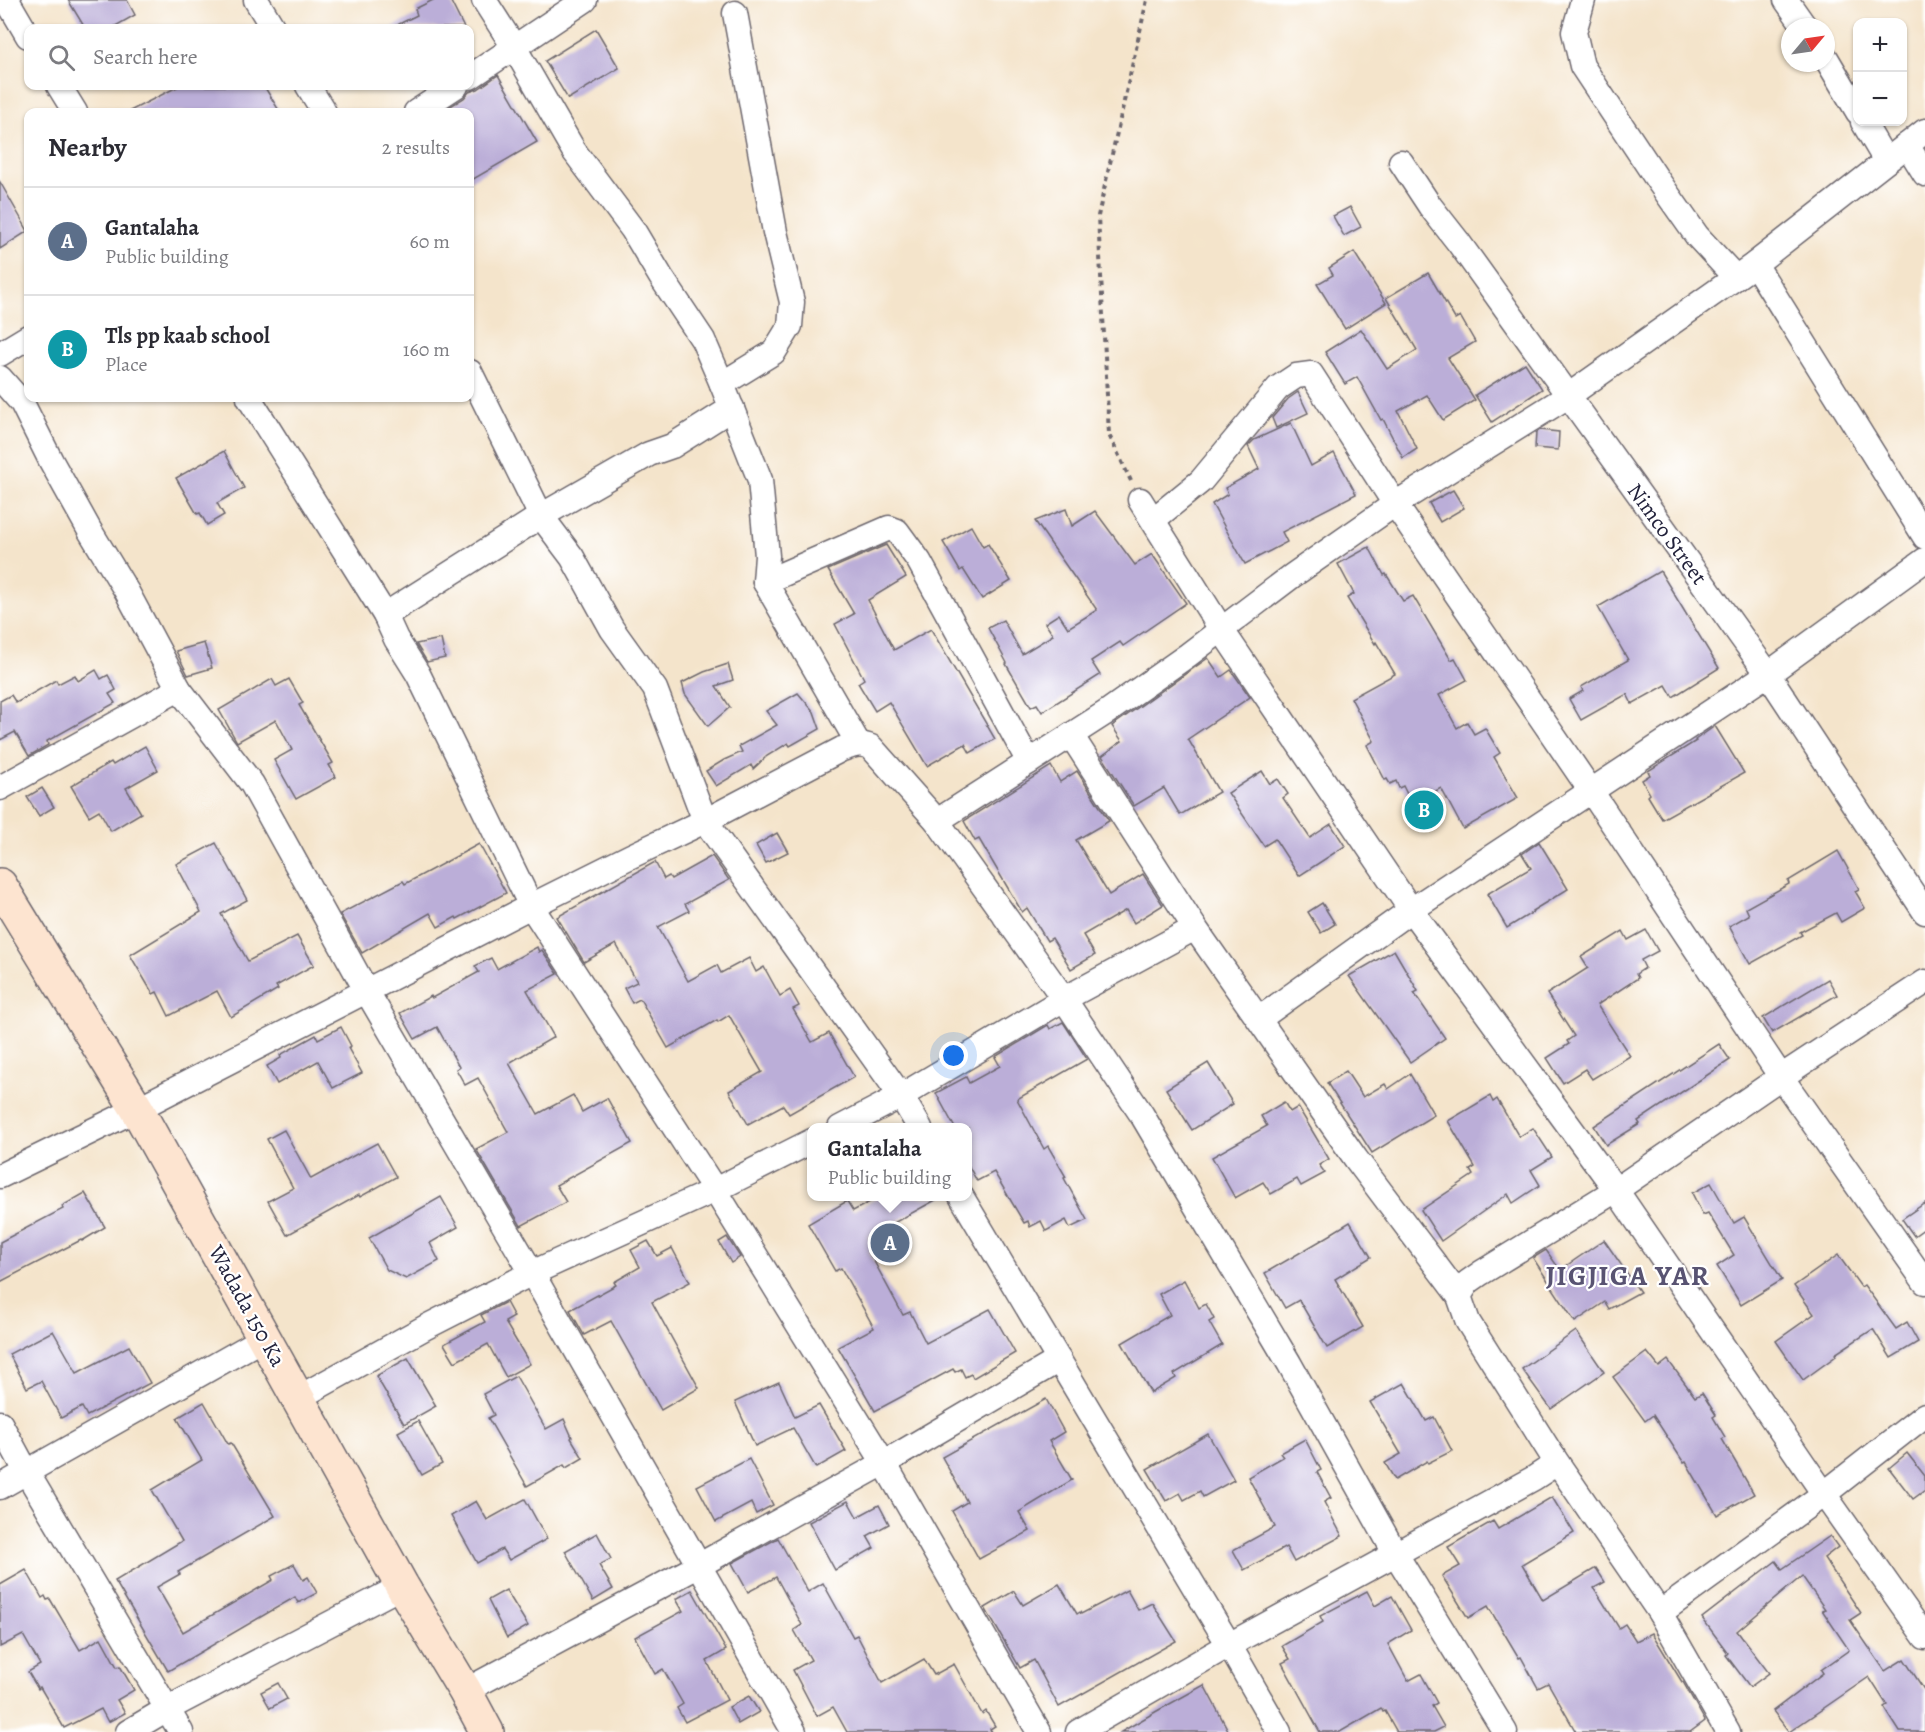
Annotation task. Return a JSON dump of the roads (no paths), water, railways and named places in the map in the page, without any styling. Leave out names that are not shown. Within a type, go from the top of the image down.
[{"type":"street","points":[[7,0],[24,29]]},
{"type":"street","points":[[256,0],[271,24]]},
{"type":"street","points":[[484,0],[574,151],[633,230],[703,340],[760,480],[767,556],[765,582],[858,743]]},
{"type":"street","points":[[474,74],[585,0]]},
{"type":"street","points":[[1582,0],[1574,32],[1582,66],[1697,236],[1735,277]]},
{"type":"street","points":[[1786,0],[1798,18]]},
{"type":"street","points":[[722,384],[774,352],[790,326],[792,302],[775,232],[735,13]]},
{"type":"street","points":[[1834,72],[1853,105]]},
{"type":"street","points":[[61,90],[73,108]]},
{"type":"street","points":[[310,90],[322,108]]},
{"type":"street","points":[[422,108],[450,90]]},
{"type":"street","points":[[1865,126],[1886,161]]},
{"type":"street","points":[[937,821],[1071,735],[1179,661],[1292,576],[1395,504],[1568,396],[1755,264],[1916,138],[1925,174]]},
{"type":"street","name":"Nimco Street","points":[[1401,162],[1430,206],[1459,243],[1768,674],[1925,912]]},
{"type":"street","points":[[1755,264],[1925,537]]},
{"type":"street","points":[[0,354],[24,339]]},
{"type":"street","points":[[1153,520],[1201,482],[1278,388],[1296,376],[1311,374],[1395,504],[1591,791],[1781,1077],[1925,1282]]},
{"type":"street","points":[[0,378],[22,403],[51,461],[127,592],[179,689],[252,784],[366,990],[532,1273],[794,1732]]},
{"type":"street","points":[[474,380],[541,516],[572,557],[612,629],[655,689],[705,821],[901,1096],[917,1123]]},
{"type":"street","points":[[251,402],[385,615],[396,639],[418,674],[531,906],[715,1190],[884,1463],[1039,1732]]},
{"type":"street","points":[[385,615],[541,516],[649,454],[672,446],[732,408]]},
{"type":"street","points":[[1140,500],[1221,629],[1411,910],[1616,1190],[1925,1637]]},
{"type":"street","points":[[765,582],[889,528],[897,531],[919,561],[1029,762]]},
{"type":"street","points":[[1259,1020],[1411,910],[1768,674],[1925,560]]},
{"type":"street","points":[[0,788],[179,689]]},
{"type":"street","points":[[1071,735],[1195,928],[1356,1160],[1459,1296],[1468,1322],[1554,1458],[1660,1613],[1728,1732]]},
{"type":"street","points":[[0,1176],[531,906],[705,821],[842,748],[864,743],[872,747],[937,821],[1064,999],[1142,1115],[1289,1363],[1395,1553],[1505,1732]]},
{"type":"street","name":"Wadada 150 Ka","points":[[0,885],[137,1108],[402,1586],[487,1732]]},
{"type":"street","points":[[850,1123],[901,1096],[1064,999],[1195,928]]},
{"type":"street","points":[[1459,1296],[1468,1282],[1616,1190],[1925,982]]},
{"type":"street","points":[[298,1398],[426,1327],[532,1273],[715,1190],[807,1144]]},
{"type":"street","points":[[963,1201],[1279,1732]]},
{"type":"street","points":[[0,1487],[264,1338]]},
{"type":"street","points":[[465,1691],[884,1463],[1059,1360]]},
{"type":"street","points":[[1660,1613],[1824,1494],[1925,1415]]},
{"type":"street","points":[[0,1423],[26,1471],[181,1732]]},
{"type":"street","points":[[1078,1732],[1229,1645],[1548,1470],[1554,1465],[1554,1458]]},
{"type":"street","points":[[128,1732],[167,1709],[402,1586]]},
{"type":"place","name":"Tls pp kaab school","points":[[1424,810]]},
{"type":"place","name":"Gantalaha","points":[[890,1243]]},
{"type":"district","name":"JIGJIGA YAR","points":[[1628,1276]]}]
